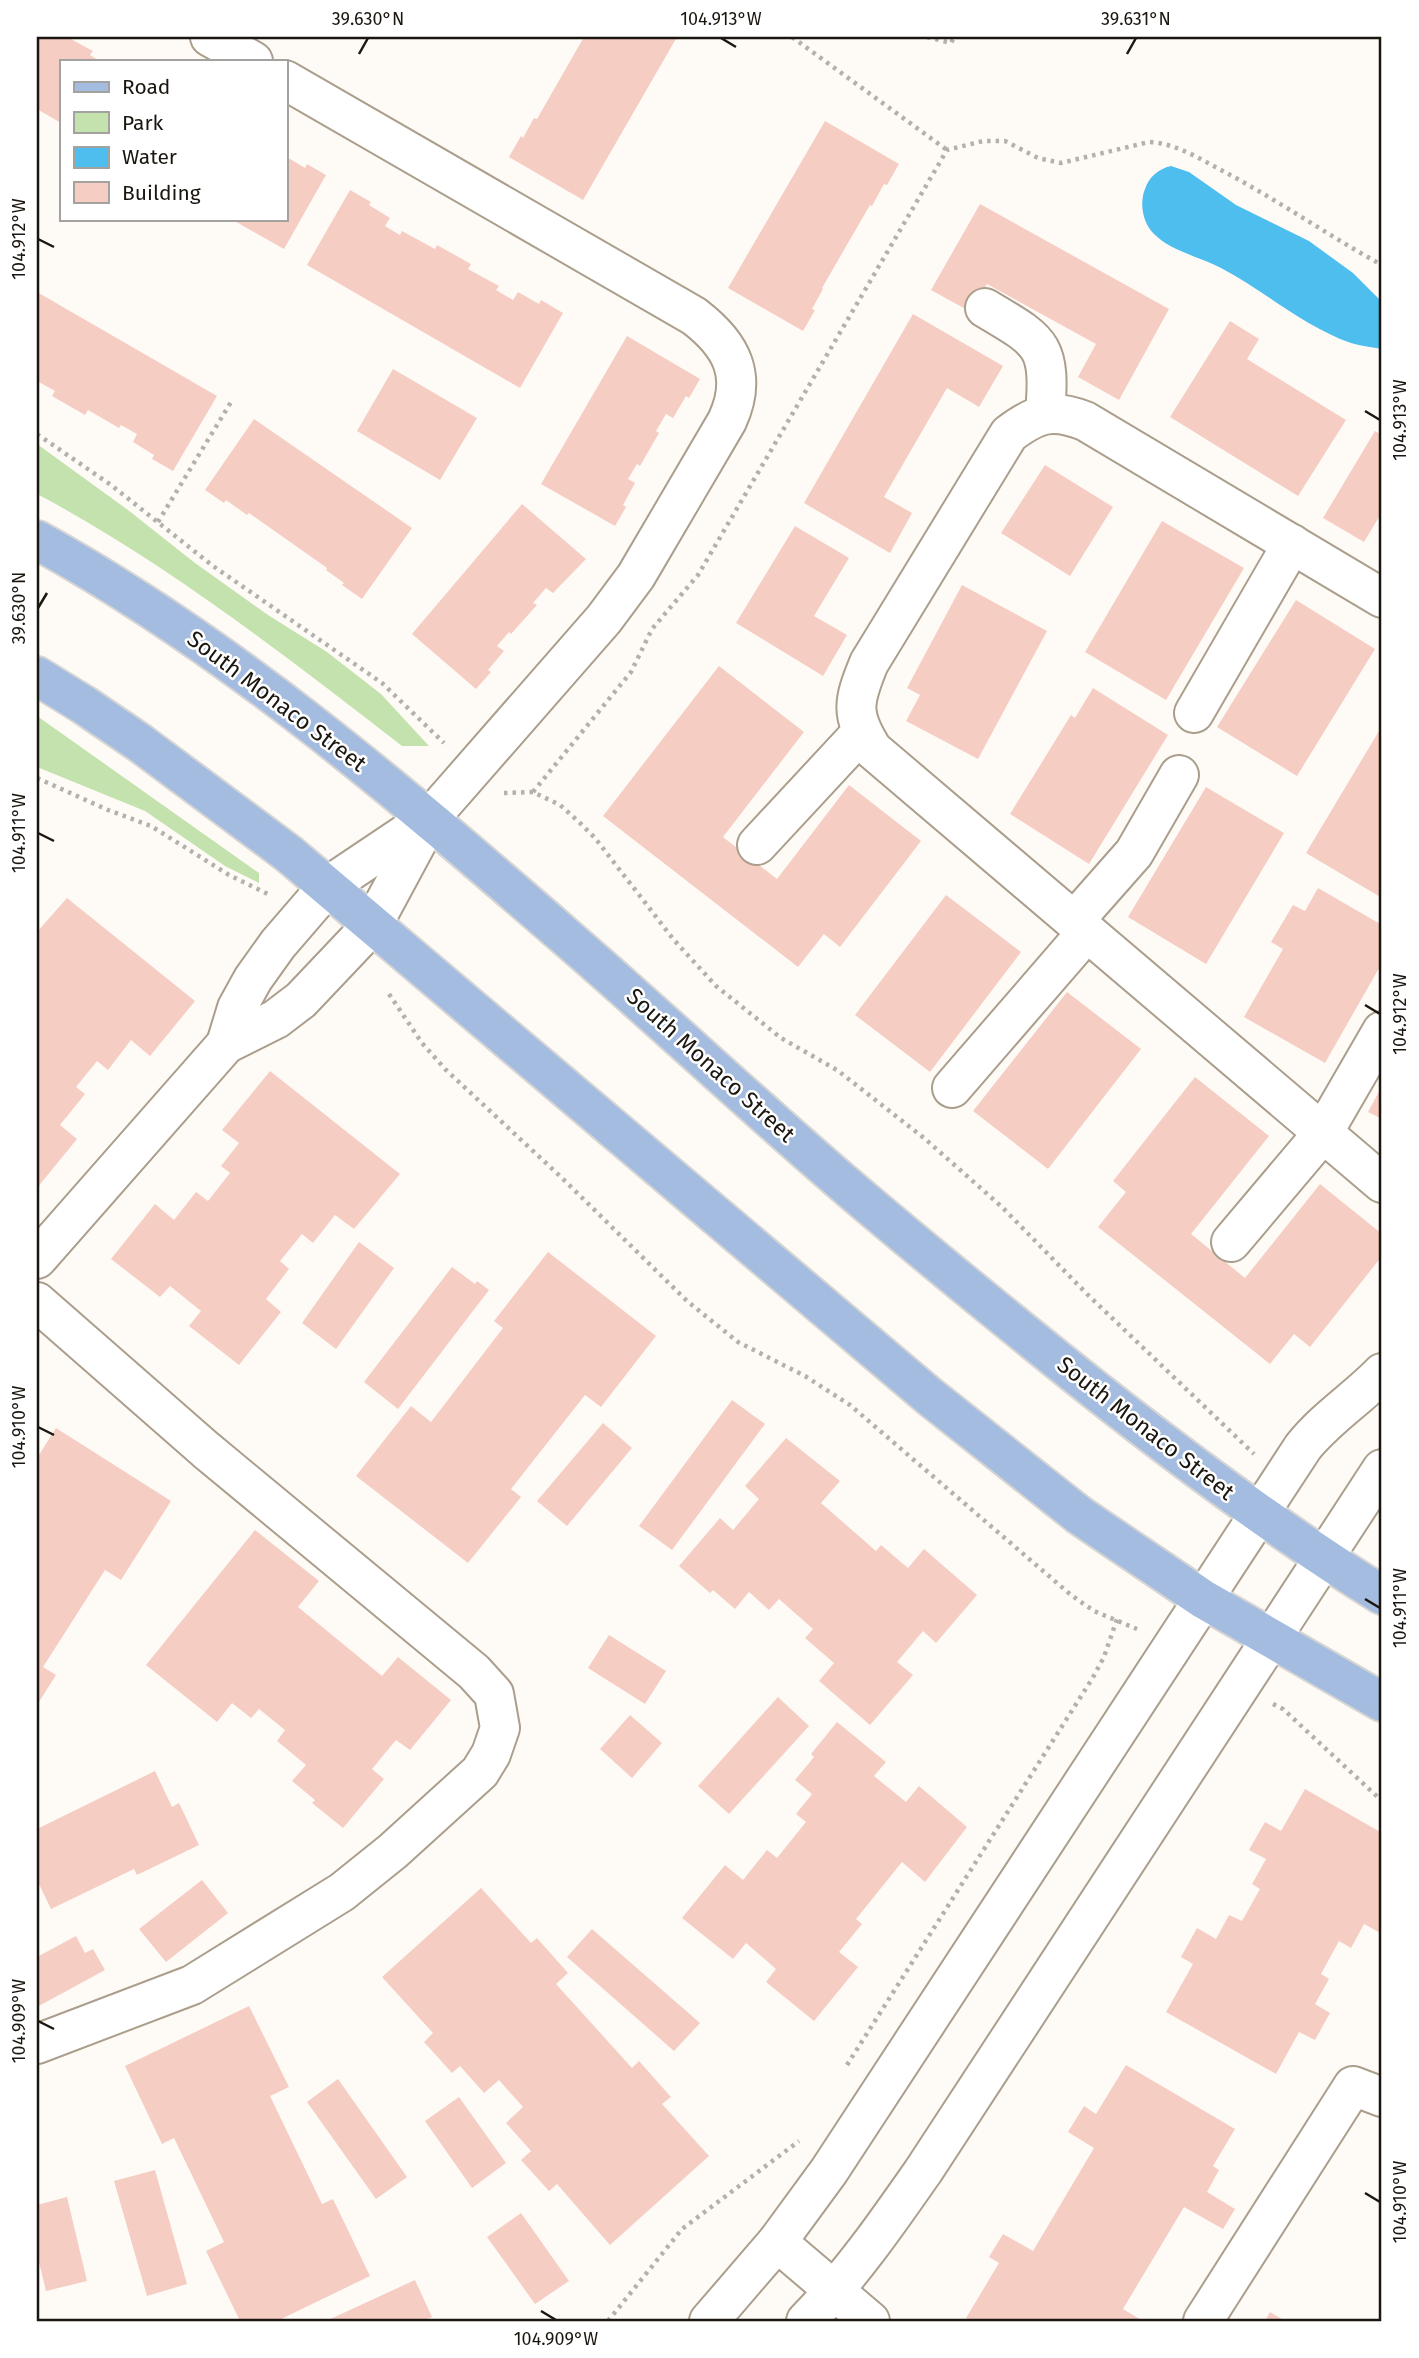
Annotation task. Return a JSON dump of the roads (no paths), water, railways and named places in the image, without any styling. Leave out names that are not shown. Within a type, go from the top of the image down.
[{"type":"main road","name":"South Monaco Street","points":[[37,540],[116,586],[205,645],[293,709],[430,818],[677,1033],[846,1185],[986,1303],[1198,1471],[1258,1514],[1382,1595]]},
{"type":"main road","points":[[37,676],[84,705],[204,789],[328,886],[981,1440],[1079,1515],[1203,1599],[1382,1702]]},
{"type":"street","points":[[210,37],[251,60]]},
{"type":"street","points":[[37,1259],[226,1044],[276,1019],[301,1000],[373,923],[430,818],[604,619],[636,576],[727,421],[736,401],[737,375],[725,348],[706,325],[694,316],[287,81]]},
{"type":"street","points":[[985,308],[1023,331],[1039,346],[1048,368],[1045,414]]},
{"type":"street","points":[[1382,598],[1085,421],[1065,413],[1045,414],[1009,434],[869,663],[859,686],[854,708],[862,733],[873,750],[1382,1183]]},
{"type":"street","points":[[1194,713],[1292,544]]},
{"type":"street","points":[[757,845],[862,733]]},
{"type":"street","points":[[952,1088],[1081,927],[1133,853],[1179,775]]},
{"type":"street","points":[[226,1044],[237,1009],[253,979],[278,944],[328,886],[430,818]]},
{"type":"street","points":[[1231,1242],[1323,1133],[1382,1031]]},
{"type":"street","points":[[37,1302],[206,1450],[474,1672],[494,1694],[500,1728],[491,1754],[480,1772],[393,1851],[342,1892],[192,1984],[37,2044]]},
{"type":"street","points":[[709,2321],[777,2242],[884,2088],[1281,1479],[1313,1434],[1331,1416],[1362,1394],[1382,1373]]},
{"type":"street","points":[[806,2321],[835,2292],[881,2232],[951,2129],[1382,1469]]},
{"type":"street","points":[[1203,2321],[1353,2086],[1382,2097]]},
{"type":"street","points":[[777,2242],[870,2321]]},
{"type":"water","points":[[1171,166],[1189,172],[1236,205],[1309,241],[1353,273],[1382,302],[1382,349],[1333,336],[1237,277],[1177,249],[1154,234],[1145,219],[1143,195],[1152,177],[1158,171]]}]
